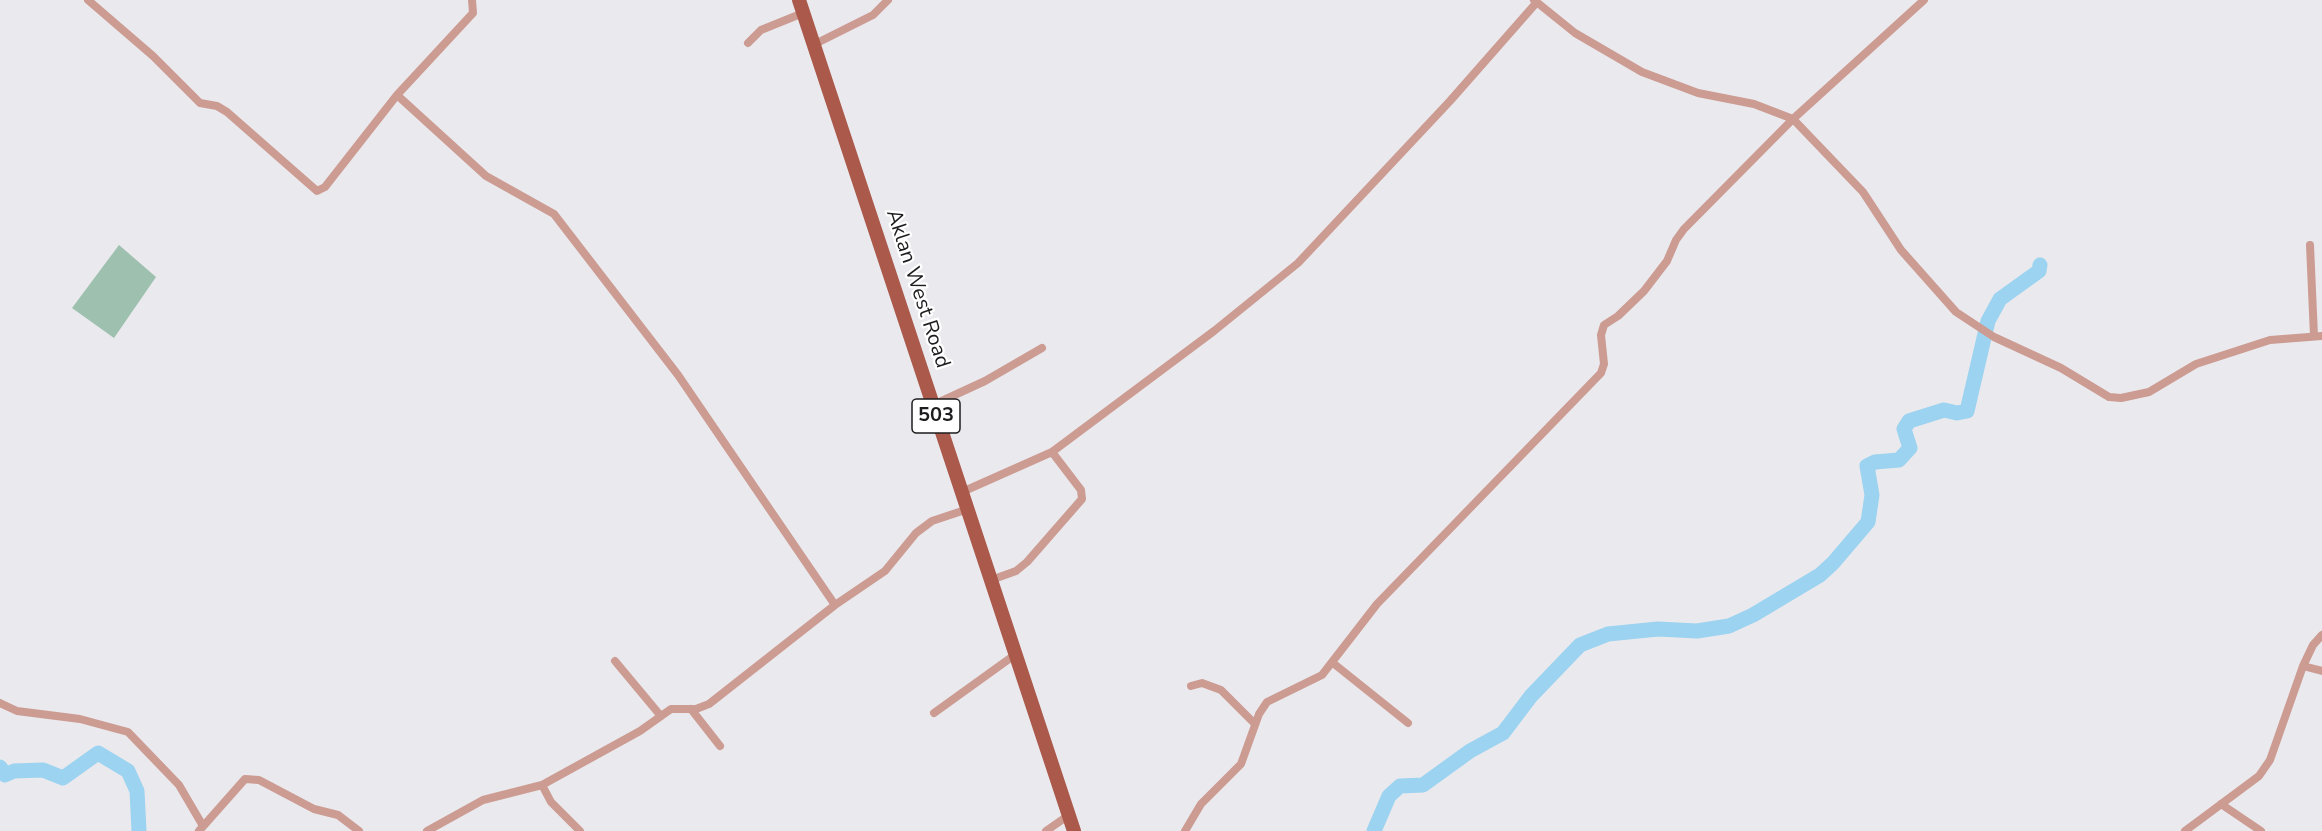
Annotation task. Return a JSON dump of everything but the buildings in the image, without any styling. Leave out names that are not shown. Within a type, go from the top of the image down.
[{"type":"main road","name":"Aklan West Road","points":[[801,7],[1074,831]]},
{"type":"street","points":[[88,0],[153,56],[200,103],[227,112],[317,190],[325,187],[397,95],[473,13],[472,0]]},
{"type":"street","points":[[813,45],[873,15],[888,0]]},
{"type":"street","points":[[1185,831],[1201,804],[1241,764],[1255,724],[1267,702],[1322,675],[1377,603],[1602,373],[1604,364],[1601,335],[1604,325],[1618,316],[1644,291],[1667,261],[1684,228],[1793,119],[1924,0]]},
{"type":"street","points":[[962,492],[1052,452],[1214,331],[1298,263],[1450,101],[1535,1],[1575,33],[1642,72],[1698,93],[1754,104],[1793,119],[1863,192],[1901,250],[1956,312],[1994,338],[2061,368],[2109,397],[2121,398],[2165,385],[2189,368],[2214,356],[2270,340],[2318,336],[2310,245]]},
{"type":"street","points":[[748,43],[761,30],[801,7]]},
{"type":"street","points":[[397,95],[486,176],[554,214],[678,375],[835,604]]},
{"type":"street","points":[[933,405],[984,381],[1042,348]]},
{"type":"street","points":[[991,580],[1016,571],[1027,562],[1082,499],[1081,490],[1052,452]]},
{"type":"street","points":[[427,831],[483,800],[542,785],[621,742],[660,715],[679,707],[691,709],[709,704],[835,604],[885,571],[916,533],[932,521],[968,509]]},
{"type":"street","points":[[2186,831],[2259,776],[2270,760],[2302,666],[2313,645],[2322,635]]},
{"type":"street","points":[[934,713],[1016,654]]},
{"type":"street","points":[[615,661],[660,715]]},
{"type":"street","points":[[1333,663],[1408,723]]},
{"type":"street","points":[[2302,666],[2322,670]]},
{"type":"street","points":[[1191,686],[1202,683],[1221,690],[1255,724]]},
{"type":"street","points":[[0,704],[17,711],[80,719],[128,732],[179,786],[201,829],[245,779],[259,780],[314,808],[338,815],[359,831]]},
{"type":"street","points":[[691,709],[720,746]]},
{"type":"street","points":[[542,785],[551,802],[580,831]]},
{"type":"street","points":[[2221,804],[2261,831]]},
{"type":"street","points":[[1046,831],[1069,815]]},
{"type":"green space","points":[[119,245],[156,277],[114,338],[72,308]]},
{"type":"waterway","points":[[1374,831],[1389,796],[1400,786],[1423,785],[1470,751],[1503,733],[1531,696],[1580,645],[1608,634],[1658,629],[1697,631],[1729,626],[1753,615],[1820,575],[1868,522],[1872,495],[1867,466],[1875,462],[1899,460],[1910,448],[1904,429],[1909,421],[1944,410],[1957,413],[1967,411],[1988,321],[2000,299],[2039,271],[2040,265]]},
{"type":"waterway","points":[[0,767],[5,775],[14,771],[43,770],[63,778],[98,753],[128,771],[137,791],[139,831]]}]
